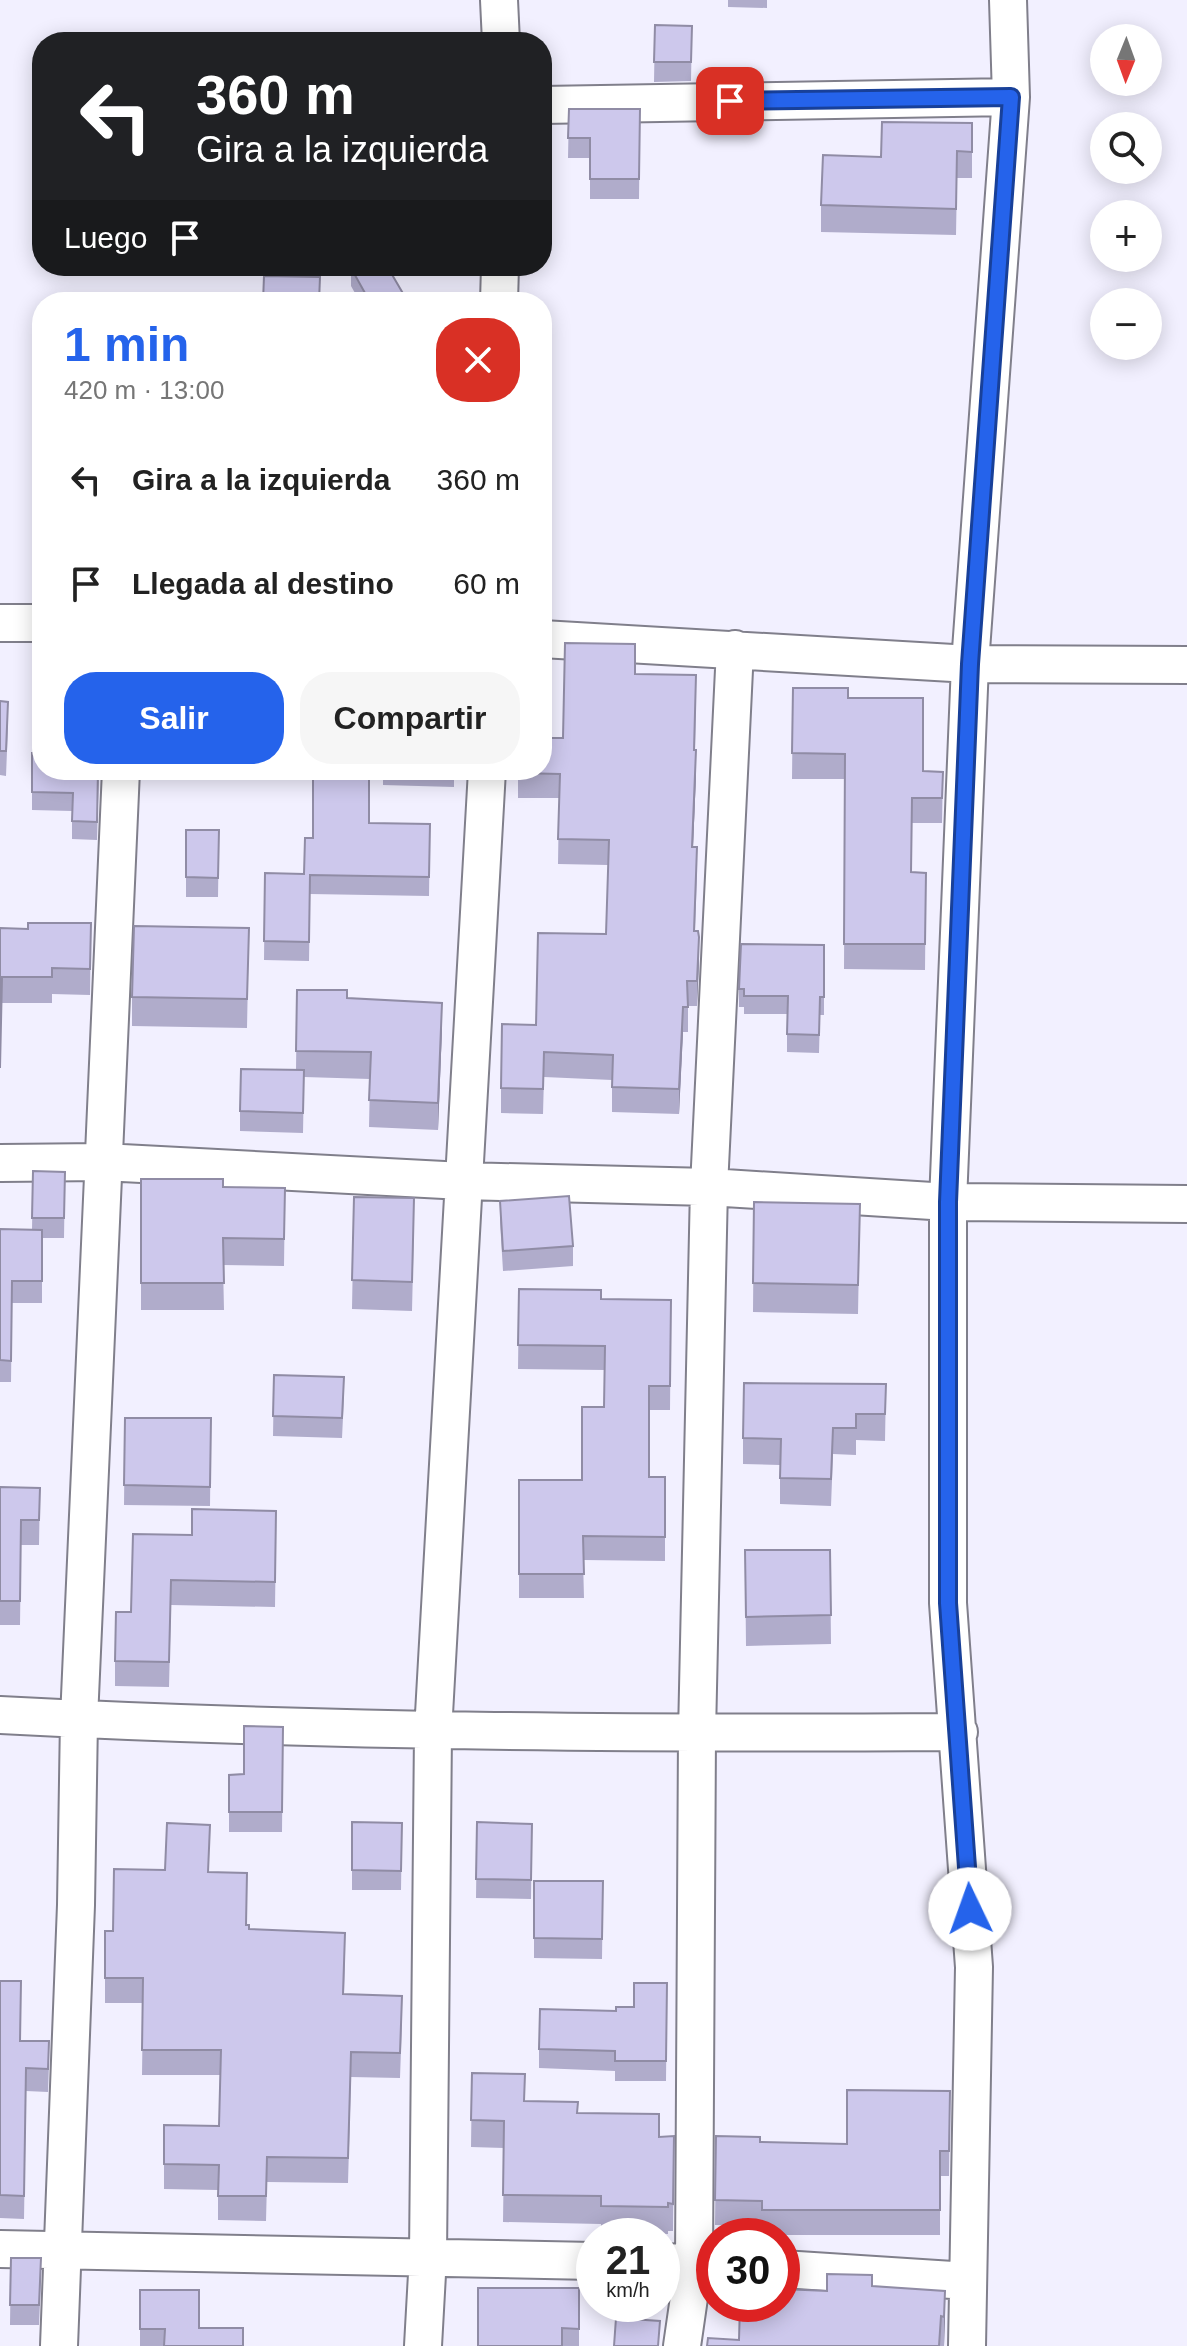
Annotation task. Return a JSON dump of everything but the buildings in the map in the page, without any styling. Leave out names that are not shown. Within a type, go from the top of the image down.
[{"type":"street","points":[[499,0],[501,32]]},
{"type":"street","points":[[967,2346],[974,1967],[948,1603],[948,1202],[970,664],[1011,97],[1008,0]]},
{"type":"street","points":[[552,105],[1011,97]]},
{"type":"street","points":[[0,623],[32,623]]},
{"type":"street","points":[[552,640],[970,664],[1187,665]]},
{"type":"street","points":[[682,2346],[690,2263],[709,1187],[735,649]]},
{"type":"street","points":[[59,2346],[76,1905],[79,1719],[121,780]]},
{"type":"street","points":[[423,2346],[428,2256],[433,1732],[486,780]]},
{"type":"street","points":[[0,1163],[103,1162],[463,1181],[709,1187],[948,1202],[1187,1204]]},
{"type":"street","points":[[0,1715],[433,1732],[959,1732]]},
{"type":"street","points":[[0,2249],[576,2260]]},
{"type":"street","points":[[800,2270],[968,2281]]},
{"type":"route","points":[[730,101],[1011,97],[970,664],[948,1202],[948,1603],[970,1909]]}]
